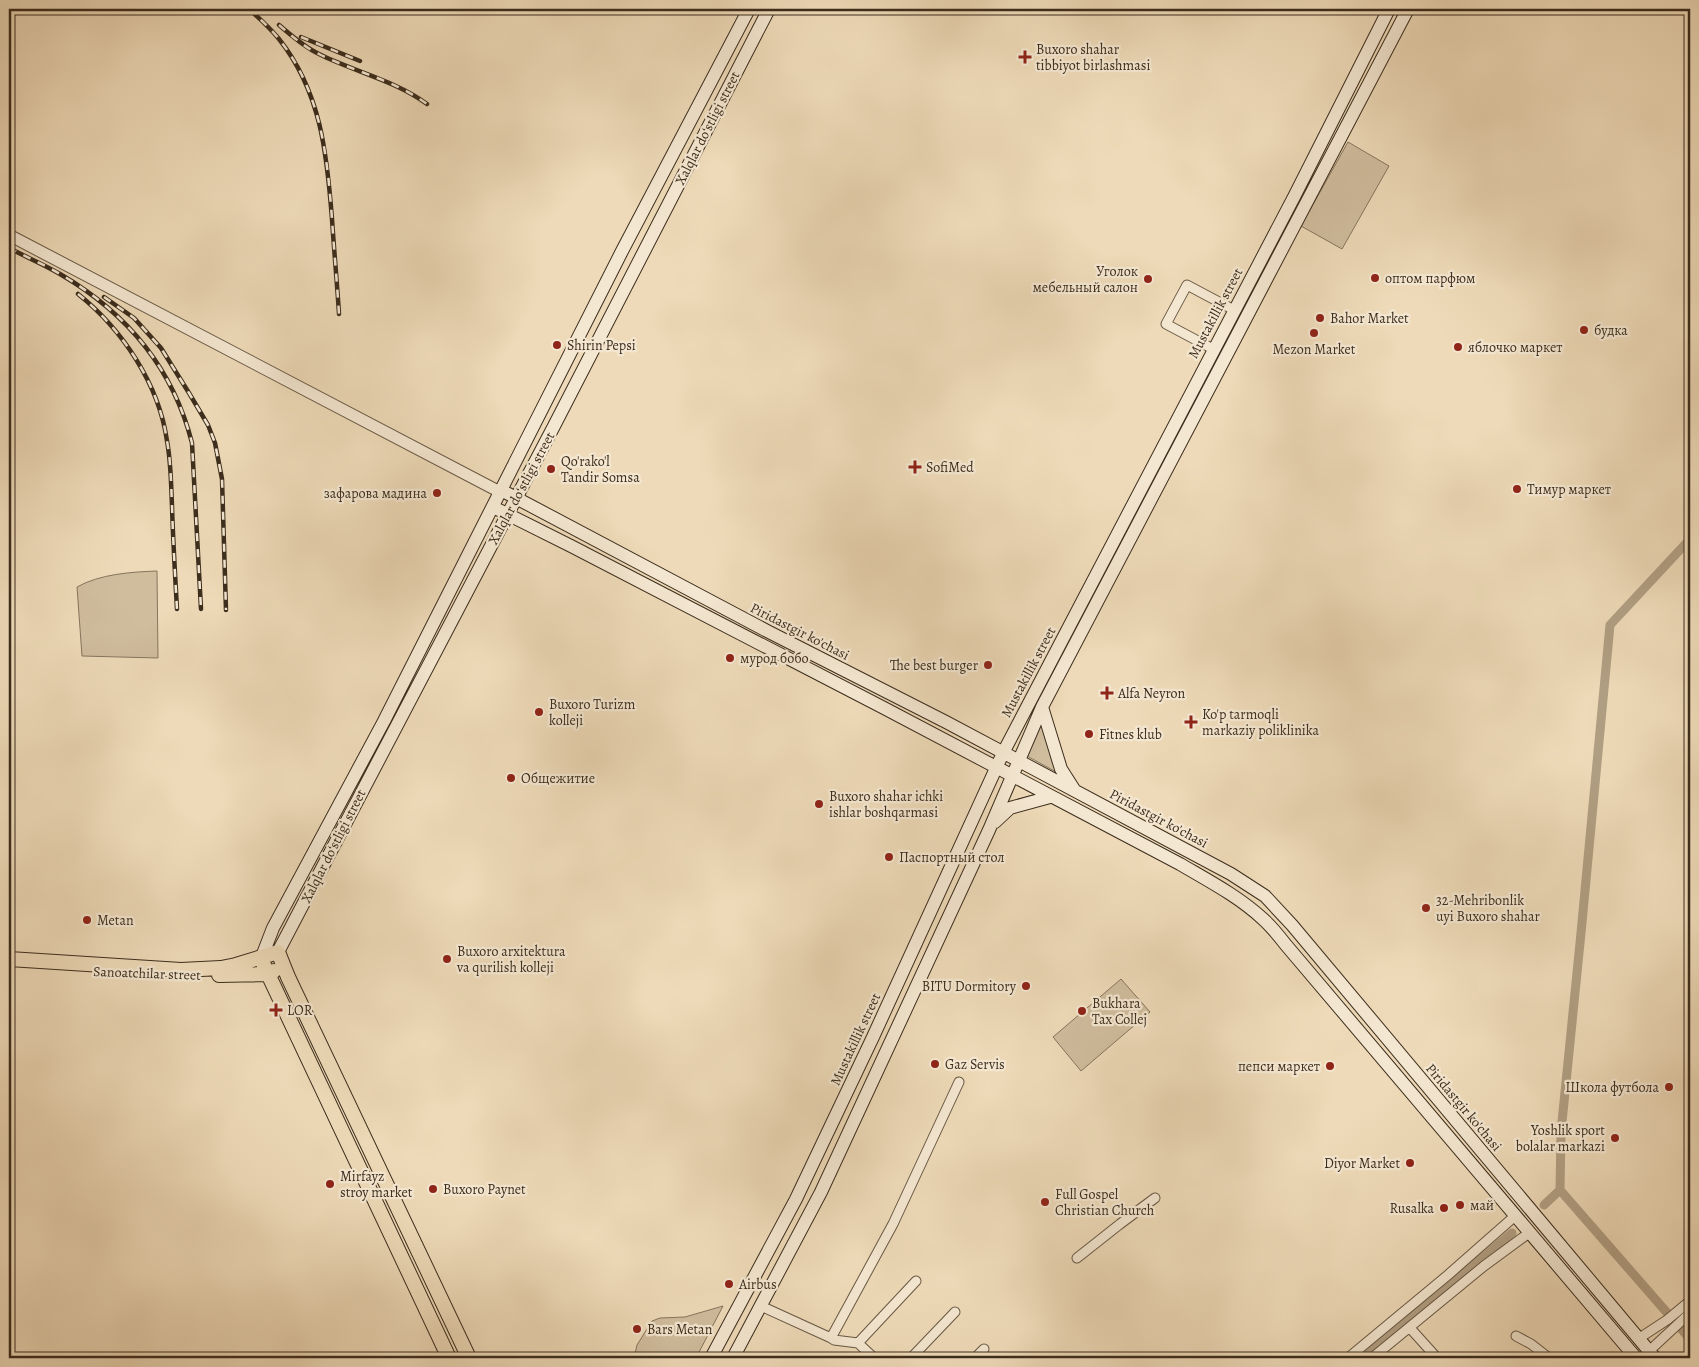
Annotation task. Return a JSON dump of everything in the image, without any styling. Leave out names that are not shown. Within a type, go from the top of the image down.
[{"type":"main road","name":"Xalqlar doʻstligi street","points":[[261,959],[273,928],[384,721],[621,253],[749,9]]},
{"type":"main road","name":"Xalqlar doʻstligi street","points":[[278,952],[554,426],[769,9]]},
{"type":"main road","name":"Mustakillik street","points":[[1174,440],[1213,349],[1390,9]]},
{"type":"main road","name":"Mustakillik street","points":[[733,1358],[821,1192],[989,830],[1011,776],[1086,610],[1174,440],[1300,213],[1407,9]]},
{"type":"main road","points":[[1288,206],[1300,213]]},
{"type":"main road","name":"Piridastgir ko'chasi","points":[[501,491],[769,632],[946,722],[1243,882],[1264,896],[1299,934],[1652,1355]]},
{"type":"main road","points":[[493,507],[1011,776],[1221,888],[1246,904],[1265,920],[1636,1358]]},
{"type":"main road","name":"Mustakillik street","points":[[711,1358],[796,1199],[856,1074],[1002,752],[1086,610]]},
{"type":"main road","points":[[763,646],[769,632]]},
{"type":"main road","points":[[1042,707],[1061,769],[1075,791]]},
{"type":"main road","points":[[989,830],[999,817],[1010,808],[1050,797]]},
{"type":"main road","points":[[1286,945],[1299,934]]},
{"type":"main road","points":[[261,959],[450,1358],[468,1355],[278,952]]},
{"type":"main road","name":"Sanoatchilar street","points":[[9,959],[181,970],[221,968],[261,959],[278,952]]},
{"type":"main road","name":"Sanoatchilar street","points":[[9,967],[176,976],[269,974],[284,966]]},
{"type":"main road","points":[[856,1074],[872,1082]]},
{"type":"main road","points":[[1515,1216],[1527,1206]]},
{"type":"main road","points":[[749,1287],[763,1302]]},
{"type":"street","points":[[9,235],[501,491]]},
{"type":"street","points":[[1213,349],[1166,324],[1187,285],[1234,310]]},
{"type":"street","points":[[832,1338],[893,1224],[959,1082]]},
{"type":"street","points":[[1077,1258],[1155,1198]]},
{"type":"street","points":[[1348,1358],[1448,1275],[1515,1216]]},
{"type":"street","points":[[1372,1358],[1484,1266],[1529,1233]]},
{"type":"street","points":[[858,1343],[916,1281]]},
{"type":"street","points":[[1652,1355],[1673,1321],[1690,1301]]},
{"type":"street","points":[[763,1302],[834,1340],[858,1343],[874,1358]]},
{"type":"street","points":[[911,1358],[955,1312]]},
{"type":"street","points":[[1638,1339],[1690,1313]]},
{"type":"street","points":[[1410,1328],[1437,1358]]},
{"type":"street","points":[[1516,1336],[1532,1344],[1549,1358]]},
{"type":"street","points":[[975,1358],[984,1349]]},
{"type":"shaded area","points":[[1348,142],[1389,166],[1342,249],[1301,226]]},
{"type":"shaded area","points":[[157,571],[158,658],[82,656],[77,587],[106,576]]},
{"type":"shaded area","points":[[1042,718],[1058,773],[1027,756]]},
{"type":"shaded area","points":[[1121,979],[1150,1012],[1081,1071],[1053,1037]]},
{"type":"shaded area","points":[[723,1306],[696,1358],[634,1358],[637,1345],[652,1321],[660,1318],[685,1317]]},
{"type":"waterway","points":[[1544,1205],[1560,1190],[1561,1132],[1610,625],[1690,539]]},
{"type":"waterway","points":[[1560,1190],[1690,1339]]},
{"type":"waterway","points":[[1363,1358],[1512,1233]]},
{"type":"railway","points":[[249,9],[276,35],[293,59],[313,102],[328,171],[339,314]]},
{"type":"railway","points":[[279,25],[298,41],[314,51],[388,82],[427,104]]},
{"type":"railway","points":[[301,37],[360,61]]},
{"type":"railway","points":[[9,248],[60,274],[106,306],[144,345],[160,367],[173,390],[184,416],[192,443],[201,609]]},
{"type":"railway","points":[[78,294],[109,324],[136,359],[156,399],[163,420],[170,465],[177,609]]},
{"type":"railway","points":[[104,297],[134,318],[161,348],[208,425],[215,443],[222,479],[226,610]]},
{"type":"place","name":"Buxoro shahar tibbiyot birlashmasi","points":[[1025,57]]},
{"type":"place","name":"оптом парфюм","points":[[1375,278]]},
{"type":"place","name":"Уголок мебельный салон","points":[[1148,279]]},
{"type":"place","name":"Bahor Market","points":[[1320,318]]},
{"type":"place","name":"будка","points":[[1584,330]]},
{"type":"place","name":"Mezon Market","points":[[1314,333]]},
{"type":"place","name":"Shirin Pepsi","points":[[557,345]]},
{"type":"place","name":"яблочко маркет","points":[[1458,347]]},
{"type":"place","name":"SofiMed","points":[[915,467]]},
{"type":"place","name":"Qo'rako'l Tandir Somsa","points":[[551,469]]},
{"type":"place","name":"Тимур маркет","points":[[1517,489]]},
{"type":"place","name":"зафарова мадина","points":[[437,493]]},
{"type":"place","name":"мурод бобо","points":[[730,658]]},
{"type":"place","name":"The best burger","points":[[988,665]]},
{"type":"place","name":"Alfa Neyron","points":[[1107,693]]},
{"type":"place","name":"Buxoro Turizm kolleji","points":[[539,712]]},
{"type":"place","name":"Ko'p tarmoqli markaziy poliklinika","points":[[1191,722]]},
{"type":"place","name":"Fitnes klub","points":[[1089,734]]},
{"type":"place","name":"Общежитие","points":[[511,778]]},
{"type":"place","name":"Buxoro shahar ichki ishlar boshqarmasi","points":[[819,804]]},
{"type":"place","name":"Паспортный стол","points":[[889,857]]},
{"type":"place","name":"32-Mehribonlik uyi Buxoro shahar","points":[[1426,908]]},
{"type":"place","name":"Metan","points":[[87,920]]},
{"type":"place","name":"Buxoro arxitektura va qurilish kolleji","points":[[447,959]]},
{"type":"place","name":"BITU Dormitory","points":[[1026,986]]},
{"type":"place","name":"LOR","points":[[276,1010]]},
{"type":"place","name":"Bukhara Tax Collej","points":[[1082,1011]]},
{"type":"place","name":"Gaz Servis","points":[[935,1064]]},
{"type":"place","name":"пепси маркет","points":[[1330,1066]]},
{"type":"place","name":"Школа футбола","points":[[1669,1087]]},
{"type":"place","name":"Yoshlik sport bolalar markazi","points":[[1615,1138]]},
{"type":"place","name":"Diyor Market","points":[[1410,1163]]},
{"type":"place","name":"Mirfayz stroy market","points":[[330,1184]]},
{"type":"place","name":"Buxoro Paynet","points":[[433,1189]]},
{"type":"place","name":"Full Gospel Christian Church","points":[[1045,1202]]},
{"type":"place","name":"май","points":[[1460,1205]]},
{"type":"place","name":"Rusalka","points":[[1444,1208]]},
{"type":"place","name":"Airbus","points":[[729,1284]]},
{"type":"place","name":"Bars Metan","points":[[637,1329]]}]
